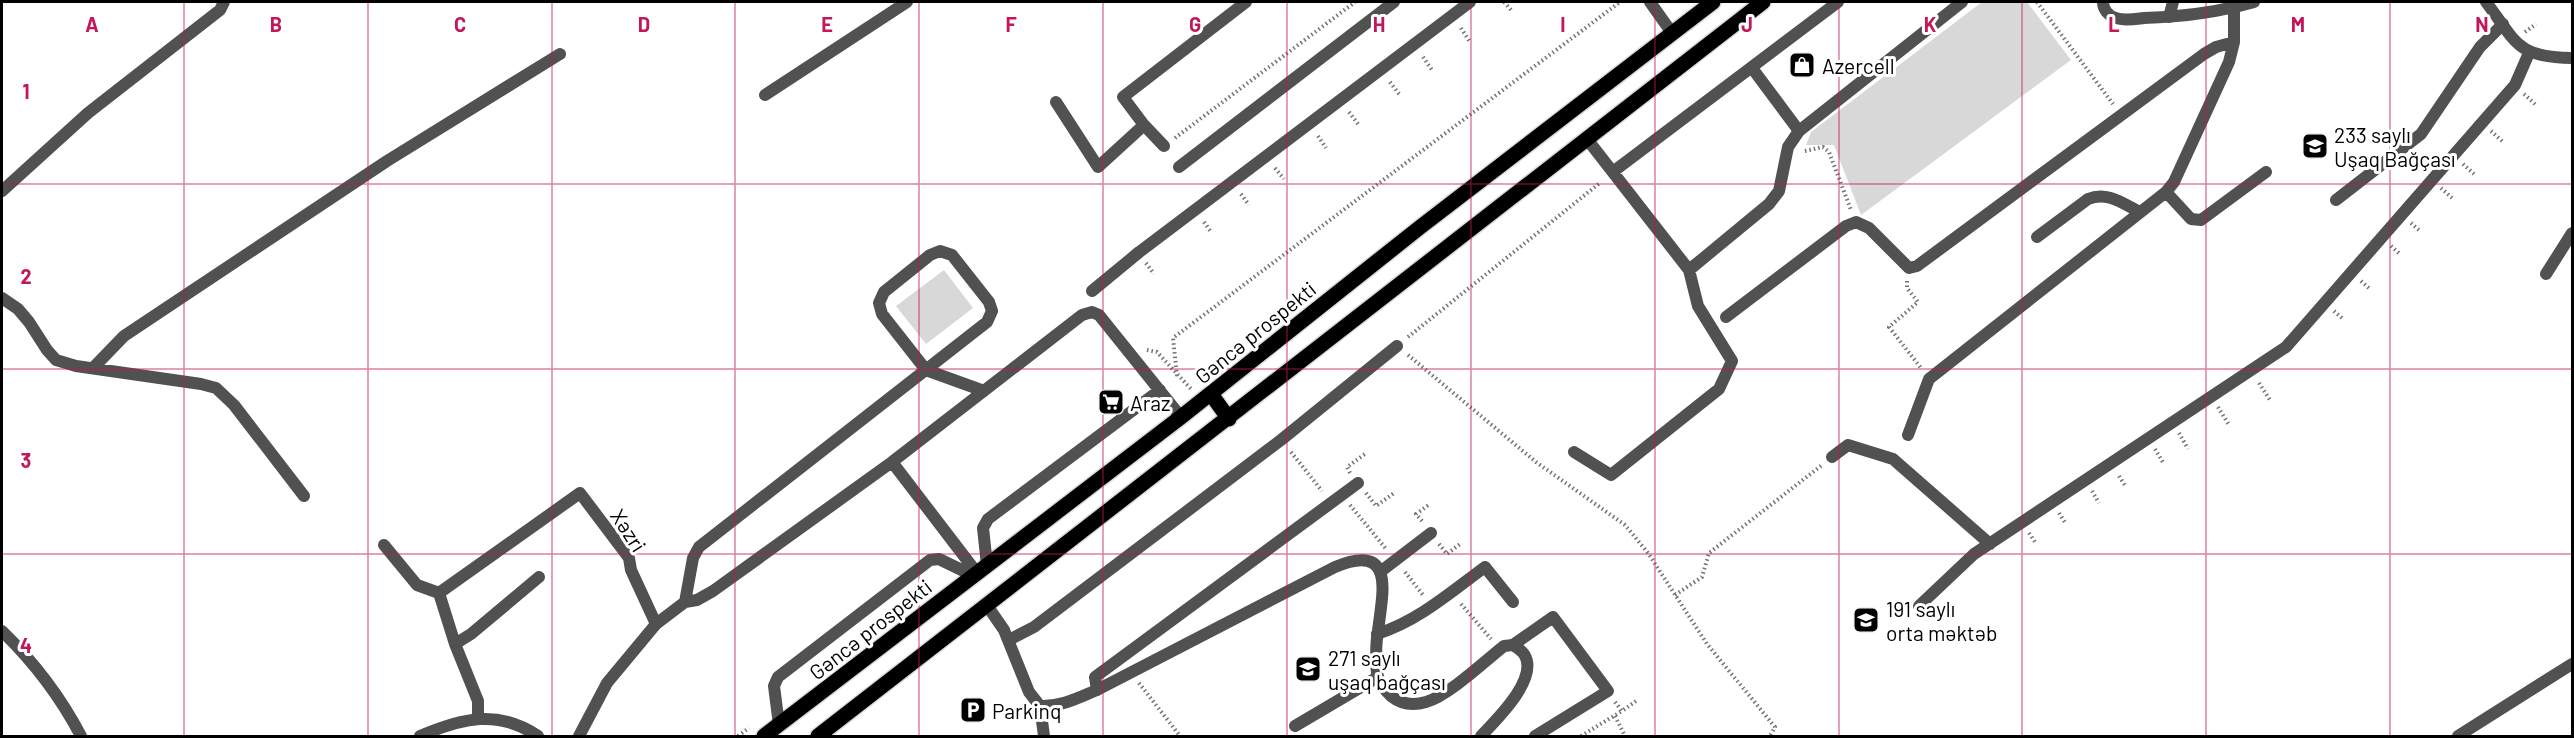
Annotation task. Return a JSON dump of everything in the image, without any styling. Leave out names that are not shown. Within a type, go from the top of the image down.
[{"type":"main road","name":"Gəncə prospekti","points":[[764,736],[1211,394],[1419,228],[1713,2]]},
{"type":"main road","points":[[818,736],[1763,2]]},
{"type":"main road","points":[[1211,394],[1229,419]]},
{"type":"street","points":[[2,191],[88,113],[220,10],[224,2]]},
{"type":"street","points":[[765,95],[907,2]]},
{"type":"street","points":[[1164,146],[1143,125],[1123,97],[1246,2]]},
{"type":"street","points":[[1179,167],[1394,2]]},
{"type":"street","points":[[1092,291],[1138,253],[1470,2]]},
{"type":"street","points":[[1650,2],[1672,33]]},
{"type":"street","points":[[1614,171],[1838,2]]},
{"type":"street","points":[[1689,270],[1769,204],[1779,191],[1788,147],[1798,131],[1962,2]]},
{"type":"street","points":[[2103,2],[2107,13],[2114,18],[2169,17],[2254,2]]},
{"type":"street","points":[[2169,17],[2173,2]]},
{"type":"street","points":[[2486,2],[2514,41],[2529,53],[2546,58],[2572,58]]},
{"type":"street","points":[[1908,435],[1929,379],[2166,192],[2174,182],[2229,63],[2234,42],[2235,7]]},
{"type":"street","points":[[2336,200],[2421,134],[2480,47],[2503,24]]},
{"type":"street","points":[[1726,316],[1846,226],[1856,222],[1869,228],[1909,268],[1917,266],[2204,54],[2216,47],[2234,42]]},
{"type":"street","points":[[1919,606],[1974,554],[2286,347],[2515,85],[2529,53]]},
{"type":"street","points":[[93,368],[124,336],[387,161],[560,54]]},
{"type":"street","points":[[1752,68],[1798,131]]},
{"type":"street","points":[[1056,102],[1098,167],[1143,125]]},
{"type":"street","points":[[1574,452],[1611,475],[1719,389],[1732,361],[1698,306],[1689,270],[1587,139]]},
{"type":"street","points":[[2166,192],[2191,219],[2201,220],[2266,172]]},
{"type":"street","points":[[2037,237],[2088,199],[2097,195],[2105,195],[2140,212]]},
{"type":"street","points":[[2546,274],[2572,233]]},
{"type":"street","points":[[685,602],[693,558],[699,547],[926,370],[987,322],[992,311],[989,302],[952,255],[940,251],[930,255],[884,292],[879,303],[882,314],[926,370],[984,391]]},
{"type":"street","points":[[2,298],[18,309],[46,350],[56,360],[216,388],[234,405],[304,496]]},
{"type":"street","points":[[579,736],[607,683],[656,624],[685,602],[697,600],[713,591],[892,462],[1082,315],[1092,312],[1099,315],[1181,417]]},
{"type":"street","points":[[1009,640],[1034,627],[1296,428],[1397,346]]},
{"type":"street","points":[[979,571],[983,528],[988,519],[1160,390]]},
{"type":"street","points":[[1832,457],[1848,445],[1893,459],[1990,544]]},
{"type":"street","points":[[892,462],[979,571]]},
{"type":"street","points":[[1096,690],[1095,677],[1358,483]]},
{"type":"street","name":"Xəzri","points":[[439,593],[580,493],[629,558],[656,624]]},
{"type":"street","points":[[1380,572],[1431,533]]},
{"type":"street","points":[[384,545],[417,585],[439,593],[455,644],[478,701],[478,718]]},
{"type":"street","points":[[779,725],[774,686],[778,677],[930,560],[939,559],[979,571]]},
{"type":"street","points":[[1040,706],[1065,704],[1096,690],[1351,560],[1363,560],[1374,565],[1380,572],[1384,593],[1377,634],[1378,677],[1385,690],[1398,701],[1409,704],[1425,702],[1441,694],[1499,649],[1513,645],[1553,617],[1608,691],[1535,736]]},
{"type":"street","points":[[1377,634],[1395,628],[1431,606],[1485,567],[1512,602]]},
{"type":"street","points":[[455,644],[471,634],[539,577]]},
{"type":"street","points":[[986,604],[1009,640],[1029,692],[1040,706],[1044,736]]},
{"type":"street","points":[[2,631],[36,666],[64,705],[81,736]]},
{"type":"street","points":[[1481,736],[1515,697],[1525,679],[1527,663],[1523,653],[1513,645]]},
{"type":"street","points":[[2458,736],[2572,664]]},
{"type":"street","points":[[1295,726],[1378,677]]},
{"type":"street","points":[[420,736],[443,726],[478,718],[526,728],[538,736]]},
{"type":"path","points":[[1164,146],[1355,2]]},
{"type":"path","points":[[1504,2],[1512,11]]},
{"type":"path","points":[[1157,352],[1177,376],[1173,338],[1620,2]]},
{"type":"path","points":[[2037,2],[2121,115]]},
{"type":"path","points":[[1788,147],[1798,152],[1823,147],[1829,152],[1856,222]]},
{"type":"path","points":[[1614,171],[1397,346],[1536,462],[1625,525],[1648,553],[1707,644],[1775,727],[1770,736]]},
{"type":"path","points":[[1907,288],[1918,302],[1889,327],[1929,379]]},
{"type":"path","points":[[1296,428],[1291,454],[1396,560],[1431,606]]},
{"type":"path","points":[[1675,595],[1702,577],[1709,553],[1832,457]]},
{"type":"path","points":[[1451,592],[1499,649]]},
{"type":"path","points":[[1131,673],[1180,736]]},
{"type":"path","points":[[1608,691],[1622,711]]},
{"type":"path","points":[[1581,736],[1615,716],[1636,700]]},
{"type":"path","points":[[1615,716],[1624,734]]},
{"type":"shaded area","points":[[1982,2],[2027,2],[2071,60],[1861,215],[1834,145],[1806,145],[1811,132]]},
{"type":"shaded area","points":[[944,270],[973,308],[926,344],[896,306]]},
{"type":"place","name":"Azercell","points":[[1802,65]]},
{"type":"place","name":"233 saylı Uşaq Bağçası","points":[[2315,146]]},
{"type":"place","name":"Araz","points":[[1111,402]]},
{"type":"place","name":"191 saylı orta məktəb","points":[[1866,620]]},
{"type":"place","name":"271 saylı uşaq bağçası","points":[[1308,669]]},
{"type":"place","name":"Parkinq","points":[[973,710]]}]
